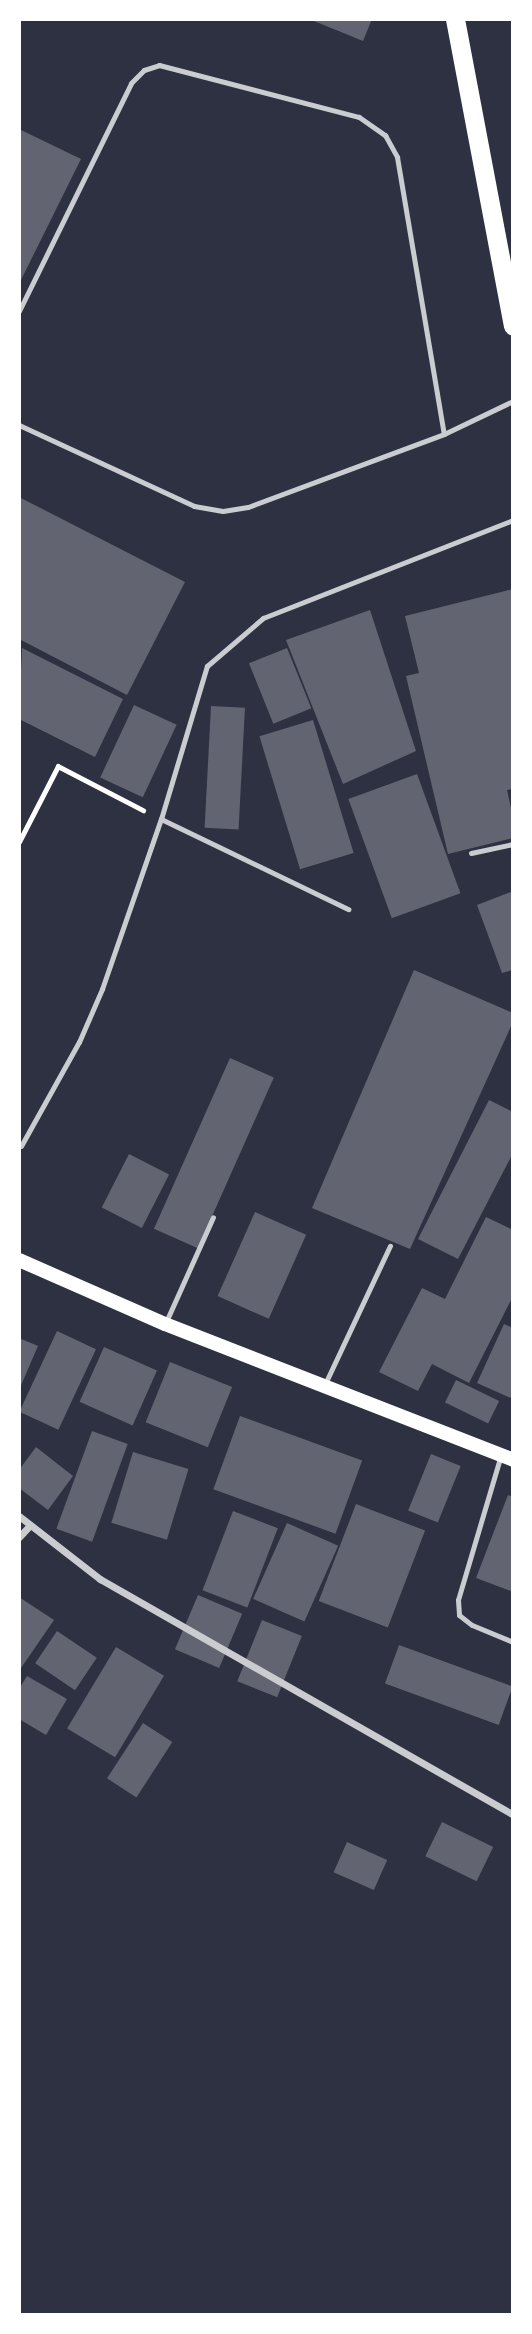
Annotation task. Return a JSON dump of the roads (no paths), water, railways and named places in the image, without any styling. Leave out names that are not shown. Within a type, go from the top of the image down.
[{"type":"highway","points":[[455,19],[513,326]]},
{"type":"main road","points":[[19,1260],[165,1324],[507,1457]]},
{"type":"street","points":[[19,1516],[100,1579],[163,1618],[513,1815]]},
{"type":"street","points":[[19,1538],[30,1525]]},
{"type":"lane","points":[[19,311],[131,83],[144,69],[159,65],[359,117],[385,135],[397,157],[444,434]]},
{"type":"lane","points":[[19,425],[194,506],[223,511],[248,507],[444,434],[513,401]]},
{"type":"lane","points":[[20,1146],[79,1042],[102,989],[162,819],[207,666],[263,618],[513,520]]},
{"type":"lane","points":[[162,819],[348,909]]},
{"type":"lane","points":[[471,853],[513,844]]},
{"type":"lane","points":[[165,1324],[213,1217]]},
{"type":"lane","points":[[324,1386],[390,1246]]},
{"type":"lane","points":[[507,1457],[458,1600],[459,1615],[472,1625],[513,1642]]}]
